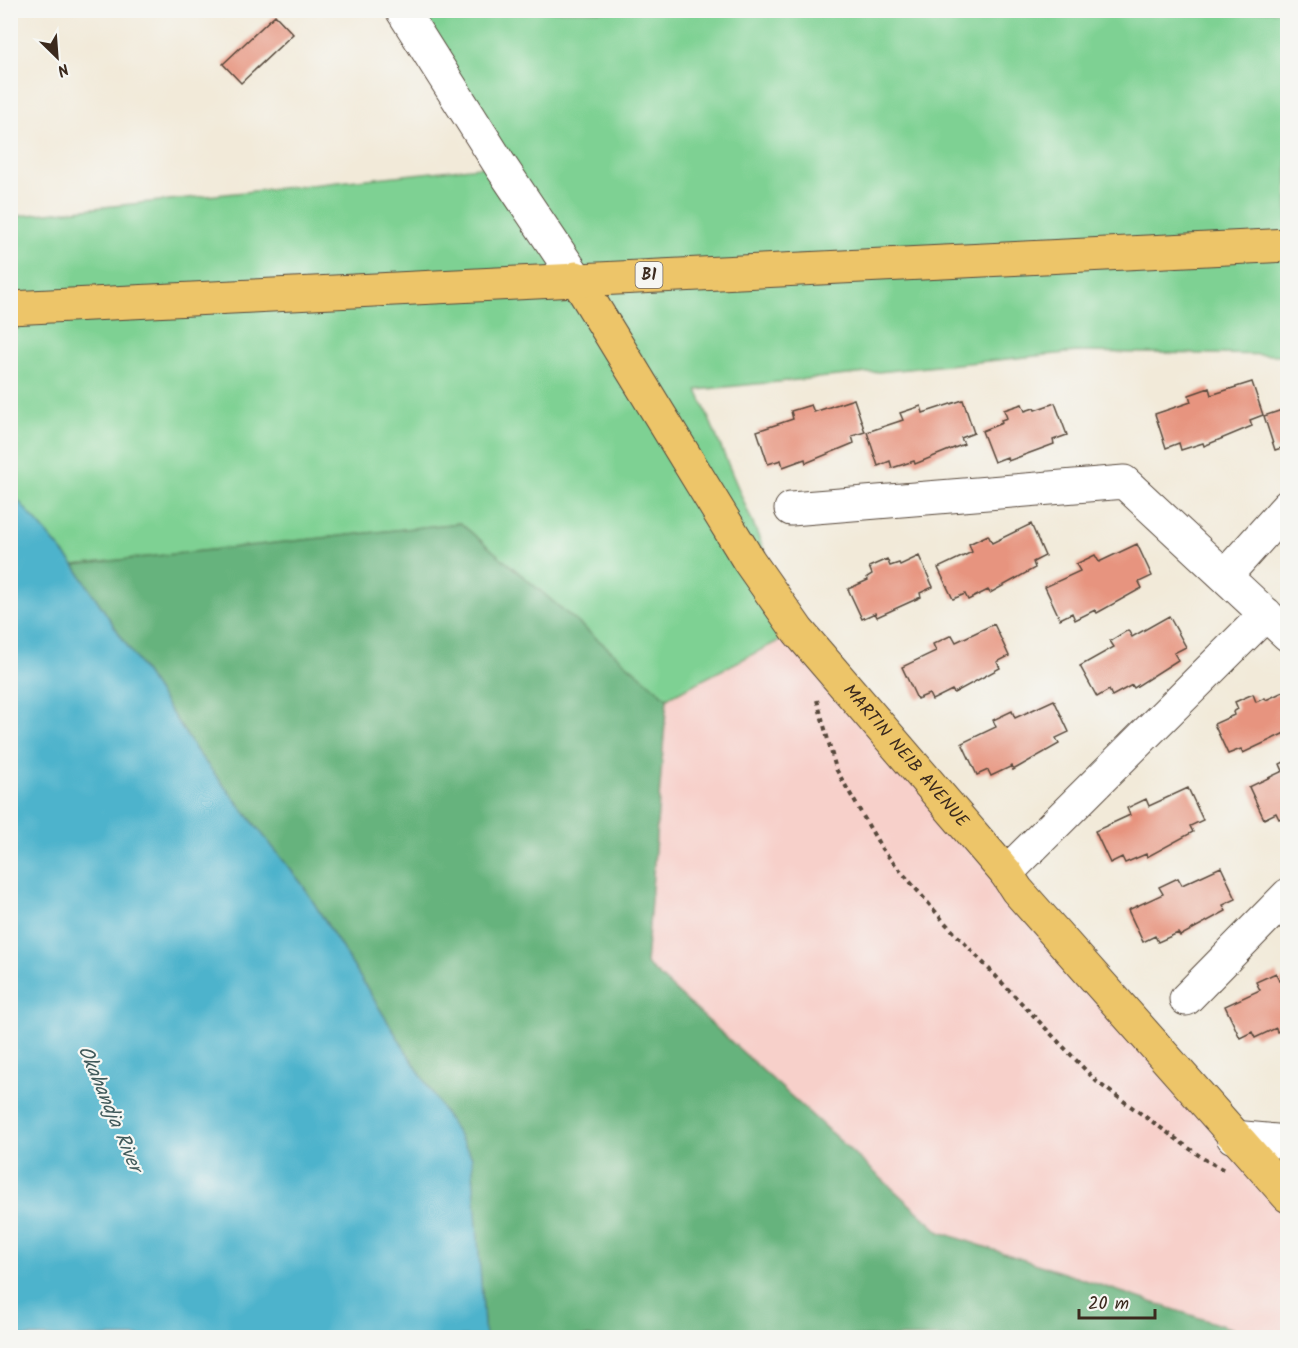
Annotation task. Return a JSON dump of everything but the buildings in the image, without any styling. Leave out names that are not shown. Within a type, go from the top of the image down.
[{"type":"main road","name":"B1","points":[[10,308],[576,278],[1287,245]]},
{"type":"main road","name":"MARTIN NEIB AVENUE","points":[[576,278],[743,552],[798,632],[1006,873],[1017,890],[1287,1196]]},
{"type":"street","points":[[402,10],[500,165],[576,278]]},
{"type":"street","points":[[791,509],[1124,482],[1277,625],[1006,873]]},
{"type":"street","points":[[1225,576],[1287,506]]},
{"type":"street","points":[[1186,999],[1287,895]]},
{"type":"street","points":[[1233,1137],[1287,1142]]},
{"type":"path","points":[[814,689],[836,769],[882,849],[946,924],[1097,1083],[1204,1159],[1231,1174]]},
{"type":"shaded area","points":[[798,631],[1287,1196],[1287,1337],[1257,1337],[940,1232],[646,964],[667,698]]},
{"type":"green space","points":[[402,11],[1287,11],[1287,355],[1077,352],[697,390],[798,631],[667,698],[460,523],[74,565],[11,493],[10,217],[499,165]]},
{"type":"green space","points":[[460,523],[667,698],[646,964],[940,1232],[1257,1337],[485,1337],[472,1157],[302,884],[198,753],[74,565]]},
{"type":"water","name":"Okahandja River","points":[[10,491],[74,565],[198,753],[302,884],[472,1157],[485,1337],[11,1337]]}]
